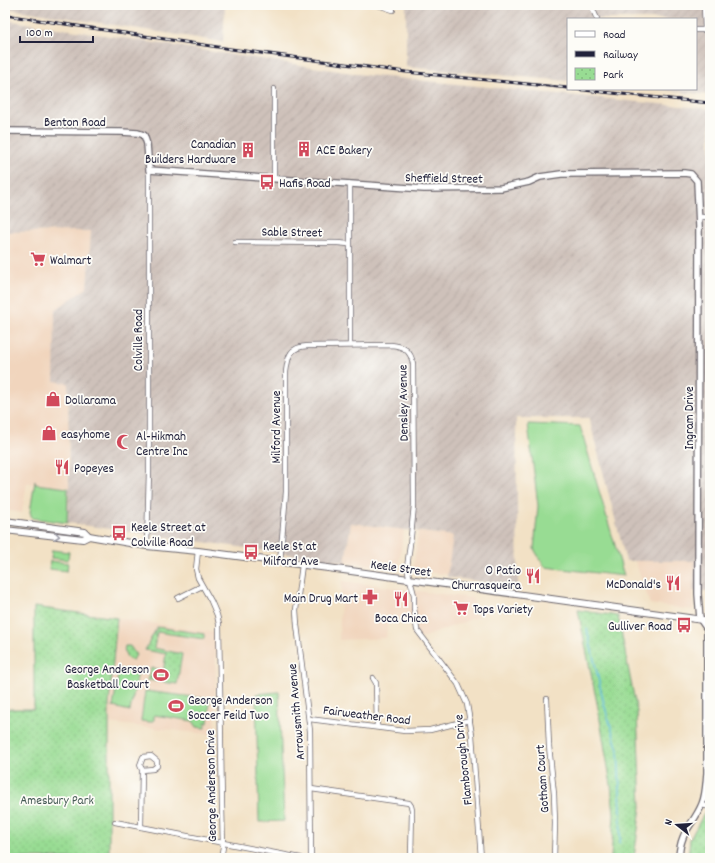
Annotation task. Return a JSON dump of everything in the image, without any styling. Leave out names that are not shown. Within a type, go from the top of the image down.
[{"type":"main road","name":"Keele Street","points":[[5,521],[85,532],[90,536],[146,546],[198,551],[411,579],[710,621]]},
{"type":"main road","points":[[24,523],[24,532]]},
{"type":"main road","name":"Keele Street","points":[[5,530],[83,539],[90,536]]},
{"type":"street","points":[[378,5],[394,10]]},
{"type":"street","points":[[591,5],[597,18]]},
{"type":"street","points":[[697,30],[705,30],[704,5]]},
{"type":"street","points":[[274,89],[274,178]]},
{"type":"street","name":"Benton Road","points":[[5,131],[125,132],[144,135]]},
{"type":"street","name":"Colville Road","points":[[144,135],[147,144],[149,170],[148,476],[146,546]]},
{"type":"street","name":"Sheffield Street","points":[[149,170],[424,189],[502,188],[529,182],[540,177],[561,174],[684,173],[691,174],[697,181],[699,217]]},
{"type":"street","points":[[350,184],[350,345]]},
{"type":"street","points":[[699,217],[710,217]]},
{"type":"street","name":"Ingram Drive","points":[[699,217],[700,418],[698,594],[700,619]]},
{"type":"street","name":"Sable Street","points":[[235,242],[349,244]]},
{"type":"street","name":"Milford Avenue","points":[[280,562],[286,492],[287,361],[291,351],[300,346],[350,345]]},
{"type":"street","name":"Densley Avenue","points":[[350,345],[403,347],[412,357],[414,505],[407,568],[411,579]]},
{"type":"street","name":"George Anderson Drive","points":[[198,551],[196,568],[202,586],[211,600],[219,624],[221,858]]},
{"type":"street","name":"Arrowsmith Avenue","points":[[302,565],[296,610],[309,719],[311,751],[311,858]]},
{"type":"street","name":"Flamborough Drive","points":[[411,579],[417,630],[458,684],[467,704],[470,720],[481,858]]},
{"type":"street","points":[[178,598],[202,586]]},
{"type":"street","points":[[679,858],[682,838],[702,805],[706,784],[707,629],[700,619]]},
{"type":"street","points":[[373,678],[376,683],[377,727]]},
{"type":"street","name":"Gotham Court","points":[[547,699],[549,746],[554,794],[554,858]]},
{"type":"street","name":"Fairweather Road","points":[[309,719],[405,731],[430,730],[470,720]]},
{"type":"street","points":[[141,827],[142,770]]},
{"type":"street","points":[[311,789],[409,803],[412,810],[411,858]]},
{"type":"street","points":[[702,805],[710,807]]},
{"type":"street","points":[[115,822],[222,842],[277,855],[301,858]]},
{"type":"shaded area","points":[[5,5],[225,5],[223,42],[5,8]]},
{"type":"shaded area","points":[[406,5],[710,5],[710,95],[662,90],[697,90],[697,18],[567,18],[567,81],[406,67]]},
{"type":"shaded area","points":[[5,20],[365,75],[710,109],[710,591],[693,591],[695,561],[626,561],[589,418],[516,418],[518,587],[447,577],[453,536],[351,523],[345,562],[68,523],[68,383],[54,381],[55,310],[87,288],[91,231],[5,232]]},
{"type":"shaded area","points":[[91,231],[87,288],[68,383],[69,487],[27,483],[22,513],[5,510],[5,232]]},
{"type":"shaded area","points":[[351,523],[404,530],[398,568],[345,562]]},
{"type":"shaded area","points":[[418,532],[453,536],[448,575],[413,570]]},
{"type":"shaded area","points":[[635,561],[695,561],[693,610],[650,604]]},
{"type":"shaded area","points":[[342,581],[472,598],[479,616],[419,639],[410,619],[388,618],[386,638],[339,640]]},
{"type":"shaded area","points":[[117,618],[216,633],[215,735],[109,723],[109,704]]},
{"type":"green space","points":[[528,424],[580,426],[624,576],[545,567],[534,549],[538,506]]},
{"type":"green space","points":[[35,481],[35,484],[68,488],[67,523],[32,518],[30,512]]},
{"type":"green space","points":[[52,550],[69,552],[68,560],[51,558]]},
{"type":"green space","points":[[50,561],[68,563],[67,571],[49,569]]},
{"type":"green space","name":"Amesbury Park","points":[[34,607],[117,618],[109,704],[109,858],[5,858],[5,709],[34,709]]},
{"type":"green space","points":[[578,610],[618,616],[637,712],[641,807],[634,858],[611,858],[614,814],[611,785],[598,708]]},
{"type":"green space","points":[[157,627],[204,634],[204,639],[157,632],[154,648],[182,654],[177,684],[147,680],[148,677],[162,679],[166,654],[145,650]]},
{"type":"green space","points":[[125,646],[130,646],[136,655],[133,660],[130,660],[126,656],[124,650]]},
{"type":"green space","name":"George Anderson Basketball Court","points":[[151,668],[173,671],[171,682],[149,679]]},
{"type":"green space","points":[[119,669],[138,672],[130,711],[113,707]]},
{"type":"green space","name":"George Anderson Soccer Feild Two","points":[[145,691],[210,699],[208,723],[205,723],[205,728],[197,727],[193,721],[154,715],[154,720],[150,722],[141,721]]},
{"type":"green space","points":[[279,692],[284,821],[259,822],[256,694]]},
{"type":"green space","points":[[706,810],[710,811],[710,858],[688,858],[690,839]]},
{"type":"waterway","points":[[587,629],[604,704],[618,750],[621,812],[620,843]]},
{"type":"railway","points":[[5,15],[231,49],[406,72],[567,88]]},
{"type":"railway","points":[[583,90],[710,103]]},
{"type":"place","name":"ACE Bakery","points":[[304,149]]},
{"type":"place","name":"Canadian Builders Hardware","points":[[248,150]]},
{"type":"place","name":"Hafis Road","points":[[267,182]]},
{"type":"place","name":"Walmart","points":[[38,259]]},
{"type":"place","name":"Dollarama","points":[[53,399]]},
{"type":"place","name":"easyhome","points":[[49,433]]},
{"type":"place","name":"Al-Hikmah Centre Inc","points":[[124,442]]},
{"type":"place","name":"Popeyes","points":[[62,467]]},
{"type":"place","name":"Keele Street at Colville Road","points":[[119,533]]},
{"type":"place","name":"Keele St at Milford Ave","points":[[251,552]]},
{"type":"place","name":"O Patio Churrasqueira","points":[[533,576]]},
{"type":"place","name":"McDonald's","points":[[673,583]]},
{"type":"place","name":"Main Drug Mart","points":[[370,597]]},
{"type":"place","name":"Boca Chica","points":[[401,599]]},
{"type":"place","name":"Tops Variety","points":[[461,608]]},
{"type":"place","name":"Gulliver Road","points":[[684,625]]},
{"type":"place","name":"George Anderson Basketball Court","points":[[161,675]]},
{"type":"place","name":"George Anderson Soccer Feild Two","points":[[176,706]]}]
